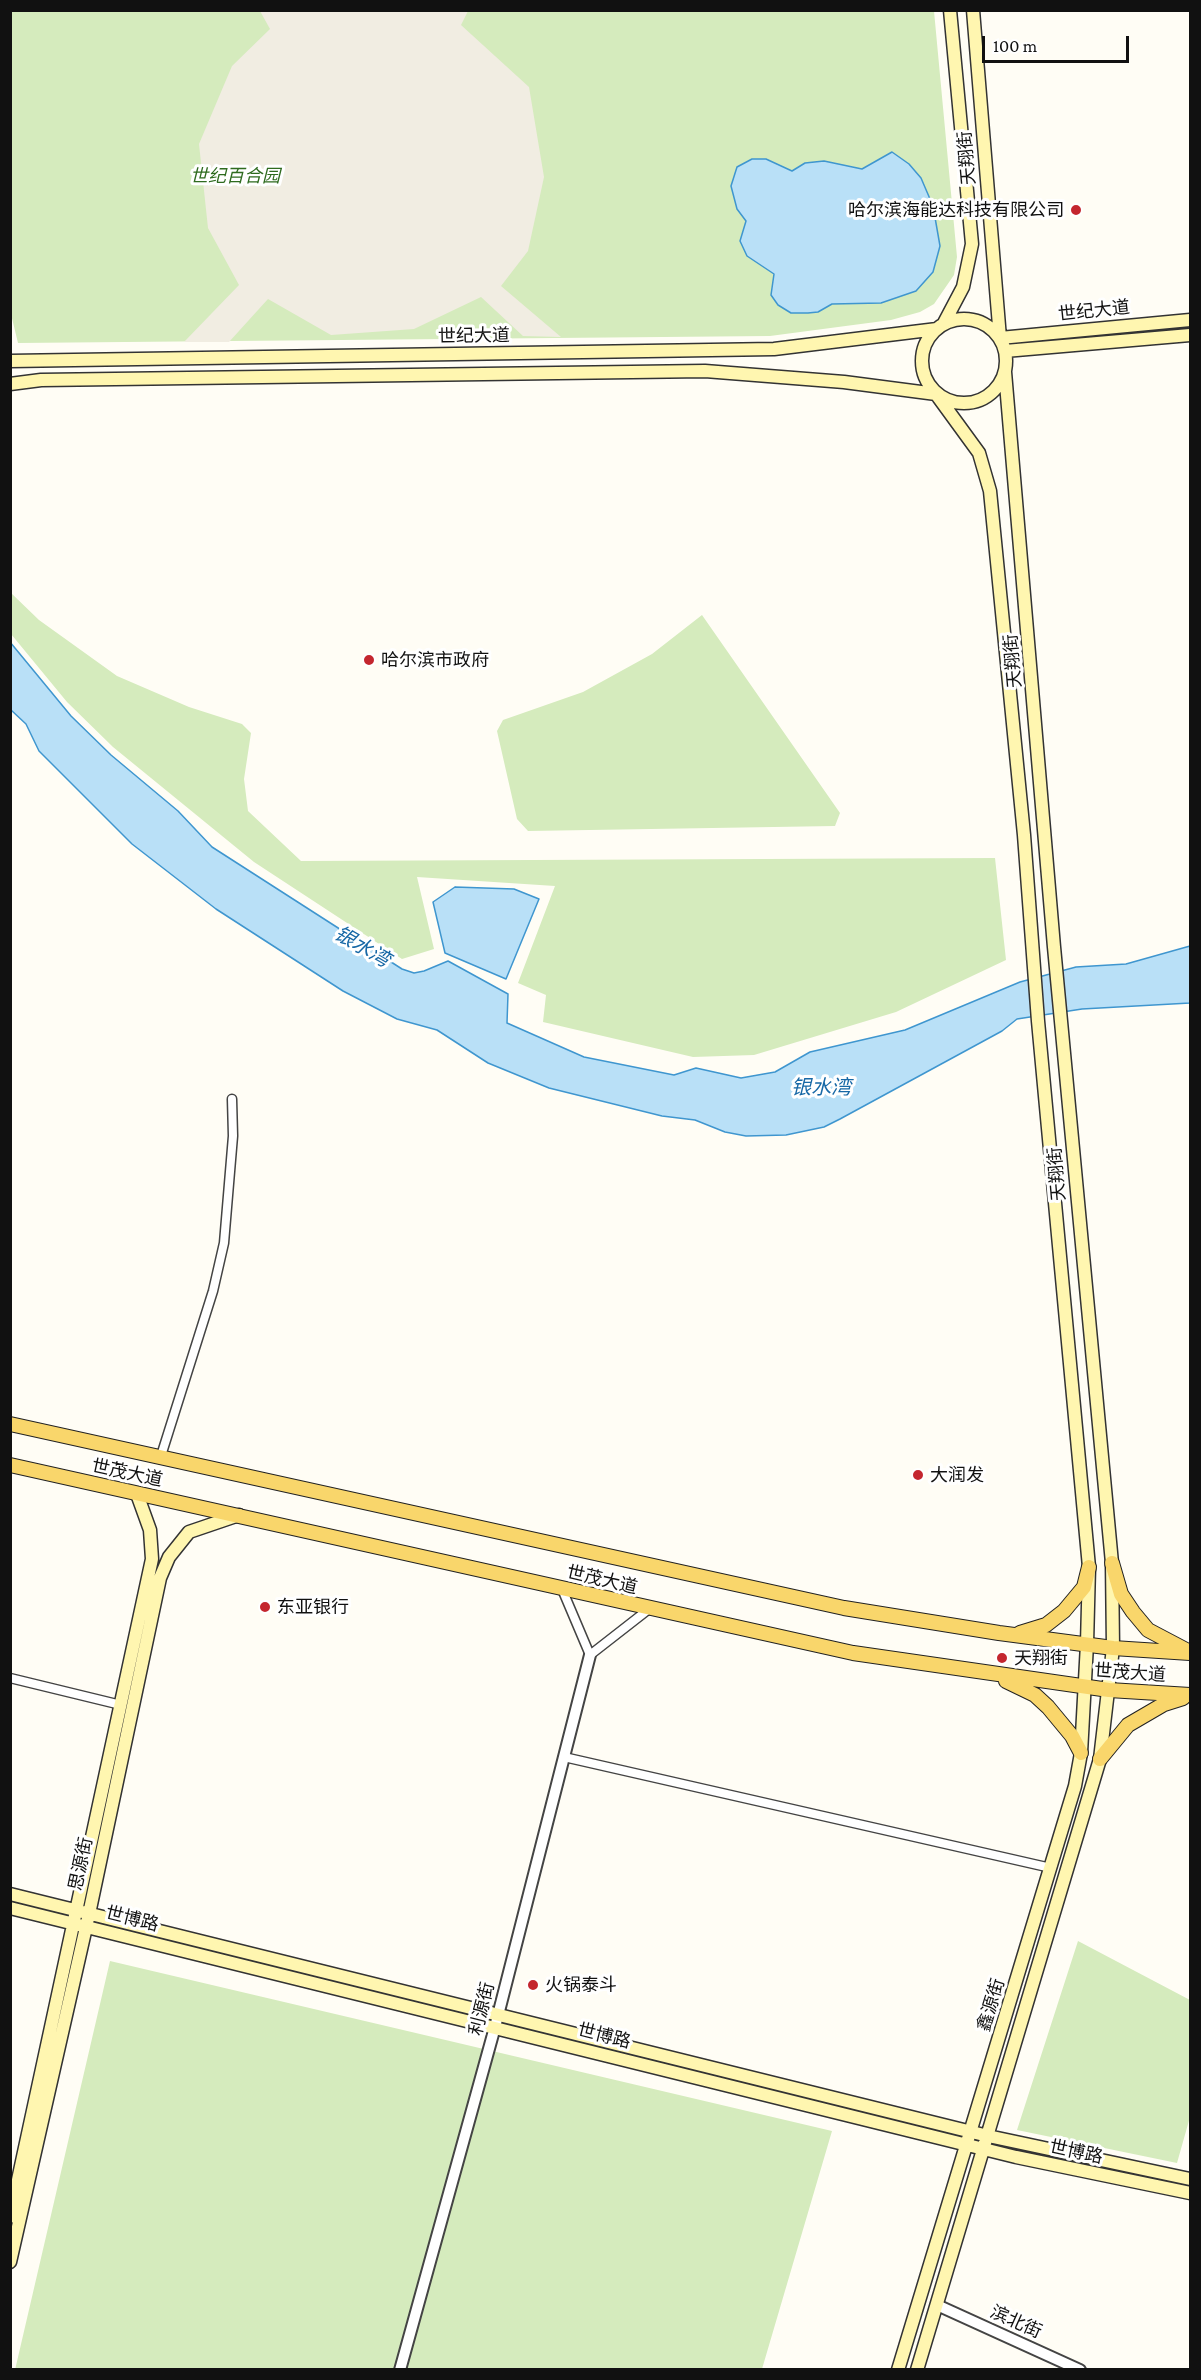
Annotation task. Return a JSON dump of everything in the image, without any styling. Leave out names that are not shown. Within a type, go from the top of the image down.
[{"type":"main road","name":"天翔街","points":[[941,326],[963,286],[972,244],[950,10]]},
{"type":"main road","name":"天翔街","points":[[973,10],[1000,338]]},
{"type":"main road","points":[[10,384],[40,380],[705,371],[844,382],[936,394],[960,402],[983,398],[993,392],[1005,372],[1005,351],[1000,338],[977,322],[955,320],[941,326],[929,336],[922,358],[927,381],[936,394]]},
{"type":"main road","name":"世纪大道","points":[[1000,338],[1191,320]]},
{"type":"main road","name":"世纪大道","points":[[10,361],[774,349],[941,326]]},
{"type":"main road","name":"世纪大道","points":[[1005,351],[1191,335]]},
{"type":"main road","name":"天翔街","points":[[1005,372],[1054,947],[1112,1563],[1113,1648]]},
{"type":"main road","name":"天翔街","points":[[936,394],[979,453],[990,491],[1089,1567],[1087,1644]]},
{"type":"main road","name":"世茂大道","points":[[10,1424],[160,1459],[844,1608],[999,1633],[1113,1648],[1191,1652]]},
{"type":"main road","name":"世茂大道","points":[[10,1465],[853,1653],[1085,1687],[1191,1696]]},
{"type":"main road","name":"思源街","points":[[10,2217],[153,1550],[150,1530],[137,1494]]},
{"type":"main road","name":"思源街","points":[[10,2262],[163,1569],[176,1546],[189,1532],[239,1515]]},
{"type":"main road","points":[[1112,1563],[1121,1594],[1148,1630],[1191,1652]]},
{"type":"main road","points":[[999,1633],[1024,1633],[1046,1625],[1064,1611],[1084,1587],[1089,1567]]},
{"type":"main road","name":"鑫源街","points":[[898,2370],[1075,1786],[1081,1753],[1087,1644]]},
{"type":"main road","name":"鑫源街","points":[[917,2370],[1100,1759],[1113,1648]]},
{"type":"main road","points":[[993,1675],[1035,1695],[1072,1736],[1081,1753]]},
{"type":"main road","points":[[1100,1759],[1128,1725],[1164,1704],[1191,1696]]},
{"type":"main road","name":"世博路","points":[[10,1894],[87,1921],[968,2138],[1191,2179]]},
{"type":"main road","name":"世博路","points":[[10,1908],[74,1917]]},
{"type":"main road","name":"世博路","points":[[986,2142],[1065,2168],[1191,2193]]},
{"type":"street","points":[[160,1459],[225,1244],[233,1136],[232,1099]]},
{"type":"street","points":[[562,1589],[590,1656],[649,1609]]},
{"type":"street","name":"利源街","points":[[400,2370],[496,2022],[590,1656]]},
{"type":"street","points":[[10,1678],[121,1705]]},
{"type":"street","points":[[564,1757],[1051,1868]]},
{"type":"street","name":"滨北街","points":[[938,2305],[1080,2370]]},
{"type":"green space","name":"世纪百合园","points":[[10,11],[934,11],[957,257],[954,275],[934,304],[920,312],[891,320],[770,336],[18,343],[10,310]]},
{"type":"green space","points":[[10,592],[39,620],[117,676],[189,707],[242,724],[251,733],[244,779],[248,811],[301,861],[995,858],[1006,960],[896,1012],[754,1055],[693,1057],[543,1022],[546,995],[518,983],[555,886],[417,877],[434,949],[402,959],[254,862],[113,747],[67,702],[11,634]]},
{"type":"green space","points":[[702,615],[840,813],[835,826],[528,831],[517,819],[497,731],[503,720],[583,692],[652,654]]},
{"type":"green space","points":[[1078,1941],[1190,2000],[1190,2117],[1177,2163],[1017,2130]]},
{"type":"green space","points":[[110,1961],[832,2131],[762,2369],[15,2370]]},
{"type":"shaded area","points":[[260,11],[468,11],[461,25],[529,87],[544,177],[528,251],[501,286],[561,337],[523,336],[481,297],[414,329],[331,335],[268,299],[229,342],[184,342],[239,285],[208,228],[199,144],[232,66],[270,29]]},
{"type":"water","points":[[892,152],[909,164],[921,178],[933,206],[940,246],[933,272],[916,291],[881,303],[832,304],[818,312],[808,313],[791,313],[778,305],[771,295],[774,274],[747,256],[740,241],[746,221],[737,209],[731,186],[737,167],[752,159],[766,159],[792,171],[805,163],[824,161],[862,169]]},
{"type":"water","name":"银水湾","points":[[10,642],[71,716],[111,755],[178,811],[212,847],[402,969],[414,973],[448,961],[508,994],[507,1023],[584,1057],[674,1075],[696,1068],[741,1078],[775,1072],[810,1052],[905,1030],[1020,982],[1076,967],[1126,964],[1190,946],[1190,1003],[1082,1009],[1017,1019],[1002,1031],[840,1119],[824,1127],[786,1135],[746,1136],[725,1132],[695,1120],[662,1116],[549,1088],[488,1063],[437,1030],[397,1019],[343,991],[216,909],[132,844],[39,751],[26,724],[11,710]]},
{"type":"water","points":[[455,887],[514,889],[539,899],[506,979],[445,953],[433,902]]},
{"type":"place","name":"哈尔滨海能达科技有限公司","points":[[1076,210]]},
{"type":"place","name":"哈尔滨市政府","points":[[369,660]]},
{"type":"place","name":"大润发","points":[[918,1475]]},
{"type":"place","name":"东亚银行","points":[[265,1607]]},
{"type":"place","name":"天翔街","points":[[1002,1658]]},
{"type":"place","name":"火锅泰斗","points":[[533,1985]]}]
